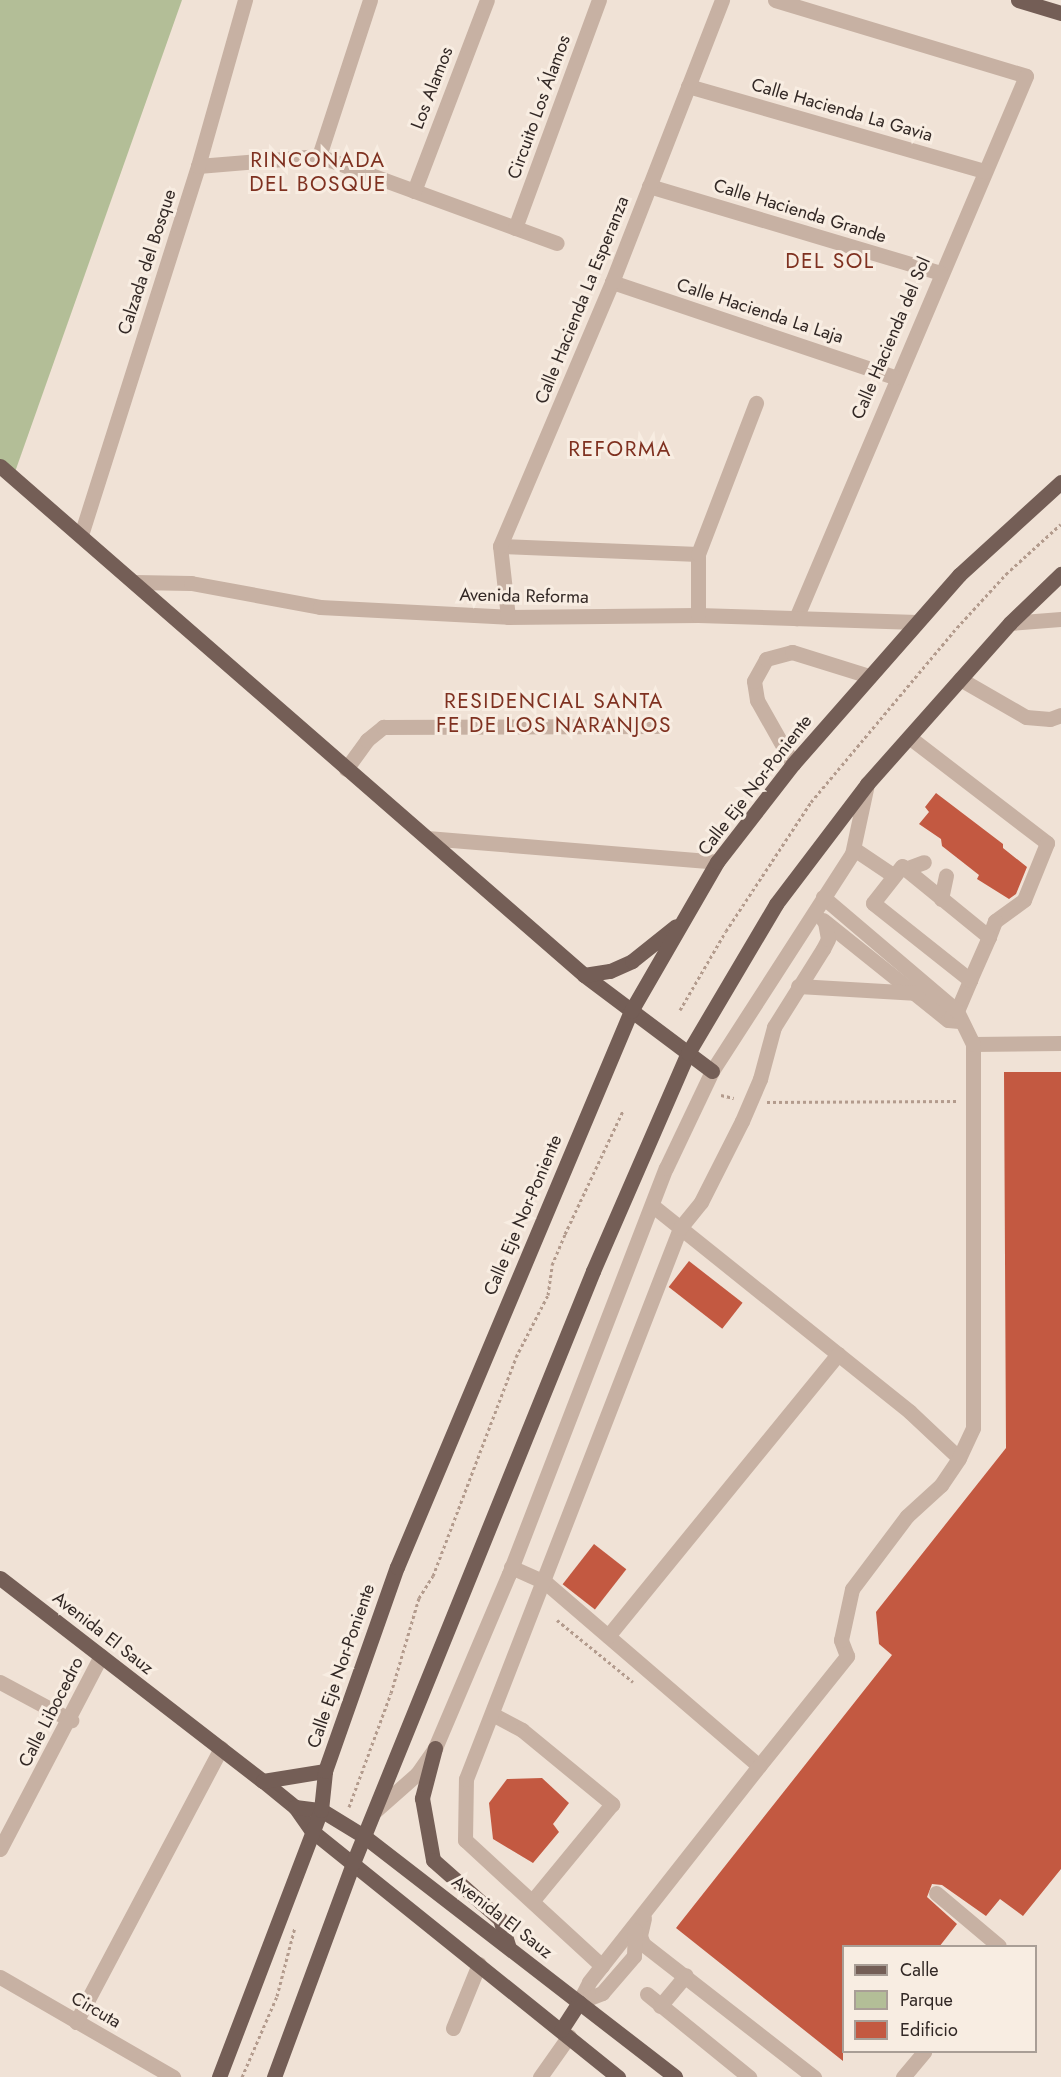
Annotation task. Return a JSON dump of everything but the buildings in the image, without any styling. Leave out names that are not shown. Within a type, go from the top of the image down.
[{"type":"main road","points":[[1018,0],[1061,14]]},
{"type":"main road","points":[[0,466],[584,975],[712,1071]]},
{"type":"main road","name":"Calle Eje Nor-Poniente","points":[[219,2077],[321,1810],[325,1771],[397,1567],[631,1011],[717,862],[793,764],[959,575],[1061,482]]},
{"type":"main road","points":[[274,2077],[353,1863],[593,1271],[688,1053],[776,904],[867,784],[1010,623],[1061,574]]},
{"type":"main road","points":[[584,975],[610,971],[632,961],[683,920]]},
{"type":"main road","name":"Avenida El Sauz","points":[[0,1578],[263,1781],[295,1807],[312,1831],[618,2077]]},
{"type":"main road","points":[[435,1748],[422,1798],[433,1860],[500,1918],[508,1946]]},
{"type":"main road","points":[[263,1781],[325,1771]]},
{"type":"main road","name":"Avenida El Sauz","points":[[295,1807],[321,1810],[365,1837],[675,2077]]},
{"type":"main road","points":[[565,2033],[579,2002]]},
{"type":"street","name":"Calzada del Bosque","points":[[81,535],[198,166],[246,0]]},
{"type":"street","points":[[319,156],[370,0]]},
{"type":"street","name":"Los Alamos","points":[[414,191],[487,0]]},
{"type":"street","name":"Circuito Los Álamos","points":[[515,228],[599,0]]},
{"type":"street","name":"Calle Hacienda La Esperanza","points":[[508,617],[500,546],[612,282],[722,0]]},
{"type":"street","name":"Calle Hacienda del Sol","points":[[775,0],[1026,76],[896,376],[796,618]]},
{"type":"street","name":"Calle Hacienda La Gavia","points":[[688,86],[985,171]]},
{"type":"street","points":[[198,166],[319,156],[557,243]]},
{"type":"street","name":"Calle Hacienda Grande","points":[[649,186],[940,273]]},
{"type":"street","name":"Calle Hacienda La Laja","points":[[612,282],[896,376]]},
{"type":"street","points":[[698,615],[698,554],[756,403]]},
{"type":"street","points":[[500,546],[698,554]]},
{"type":"street","name":"Avenida Reforma","points":[[134,582],[191,583],[320,607],[508,617],[698,615],[917,622]]},
{"type":"street","points":[[1010,623],[1061,619]]},
{"type":"street","points":[[793,764],[757,700],[754,681],[766,659],[792,652],[869,676]]},
{"type":"street","points":[[960,679],[1026,717],[1050,719],[1061,715]]},
{"type":"street","points":[[346,769],[367,740],[383,727],[657,726]]},
{"type":"street","points":[[909,737],[1047,843],[1024,900],[1010,914],[995,921],[954,1017]]},
{"type":"street","points":[[376,1810],[417,1774],[435,1748],[510,1571],[653,1206],[712,1071],[819,917],[824,897],[854,849],[867,784]]},
{"type":"street","points":[[427,838],[717,862]]},
{"type":"street","points":[[854,849],[941,898],[989,937]]},
{"type":"street","points":[[924,862],[900,873],[873,903],[970,980]]},
{"type":"street","points":[[941,898],[946,876]]},
{"type":"street","points":[[579,2002],[602,1966],[648,1906],[847,1656],[841,1640],[852,1589],[907,1516],[941,1485],[959,1458],[973,1428],[970,1369],[975,1246],[974,1044],[937,993],[824,897]]},
{"type":"street","points":[[602,1966],[534,1899],[465,1840],[466,1779],[681,1228],[701,1202],[750,1102],[774,1027],[828,939],[819,917]]},
{"type":"street","points":[[819,917],[917,993],[954,1017]]},
{"type":"street","points":[[798,986],[937,993]]},
{"type":"street","points":[[974,1044],[1061,1043]]},
{"type":"street","points":[[653,1206],[910,1412],[959,1458]]},
{"type":"street","points":[[608,1636],[837,1354]]},
{"type":"street","points":[[510,1571],[558,1594],[759,1766]]},
{"type":"street","name":"Calle Libocedro","points":[[0,1849],[4,1832],[71,1720],[101,1656]]},
{"type":"street","points":[[0,1682],[71,1720]]},
{"type":"street","points":[[492,1714],[522,1730],[612,1804],[534,1899]]},
{"type":"street","points":[[76,2022],[221,1748]]},
{"type":"street","points":[[936,1893],[997,1945]]},
{"type":"street","points":[[648,1906],[640,1936],[643,1944],[686,1975],[814,2077]]},
{"type":"street","points":[[579,2002],[602,1993],[634,1956],[635,1924]]},
{"type":"street","points":[[453,2028],[479,1964]]},
{"type":"street","points":[[660,2006],[686,1975]]},
{"type":"street","name":"Circuta","points":[[0,1977],[173,2077]]},
{"type":"street","points":[[647,1994],[749,2077]]},
{"type":"street","points":[[540,2077],[565,2033]]},
{"type":"street","points":[[903,2077],[923,2053]]},
{"type":"path","points":[[681,1010],[726,931],[811,802],[953,632],[1006,574],[1061,524]]},
{"type":"path","points":[[721,1095],[750,1102],[974,1101]]},
{"type":"path","points":[[343,1823],[392,1693],[419,1598],[433,1576],[516,1357],[548,1295],[556,1255],[622,1111]]},
{"type":"path","points":[[242,2077],[277,1996],[297,1922]]},
{"type":"green space","points":[[0,0],[182,0],[15,472],[0,459]]},
{"type":"district","name":"RINCONADA DEL BOSQUE","points":[[318,172]]},
{"type":"district","name":"DEL SOL","points":[[830,261]]},
{"type":"district","name":"REFORMA","points":[[620,449]]},
{"type":"district","name":"RESIDENCIAL SANTA FE DE LOS NARANJOS","points":[[554,713]]}]
